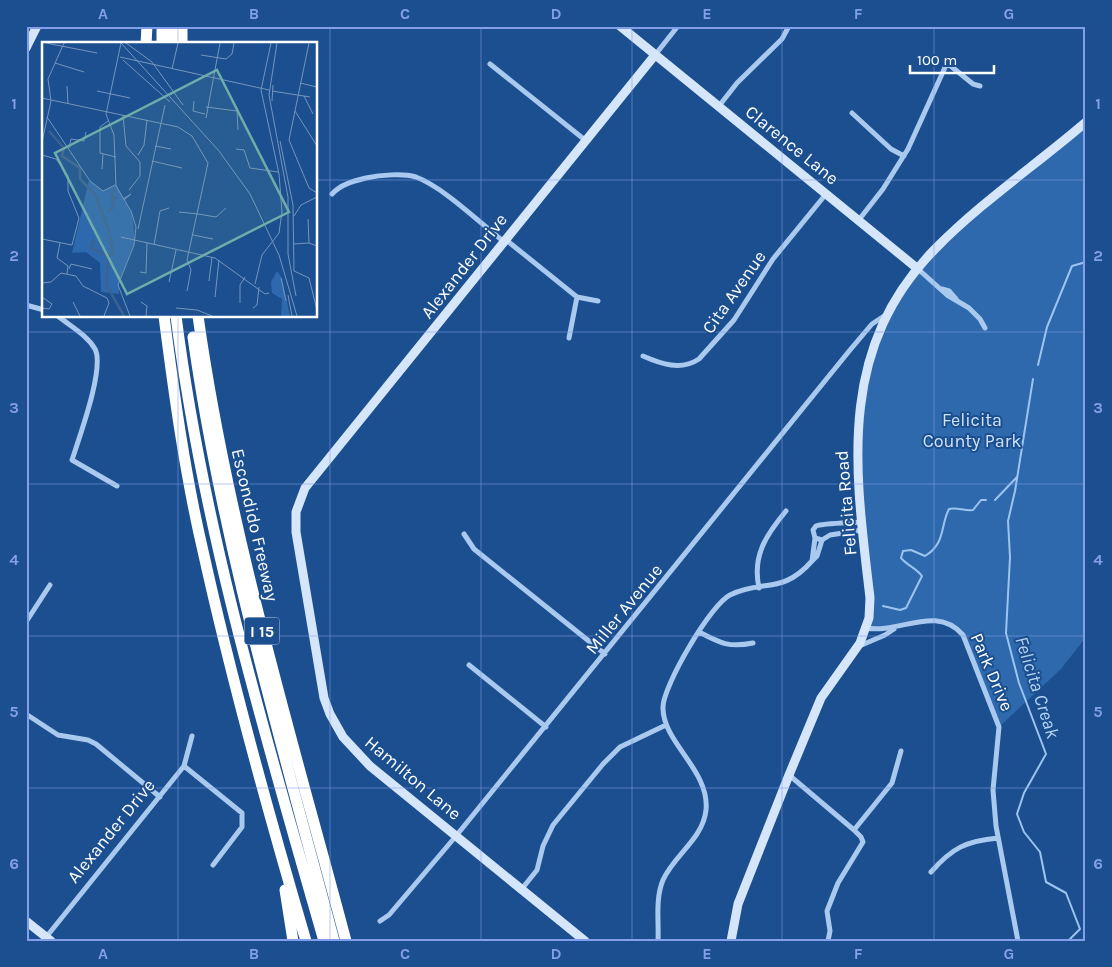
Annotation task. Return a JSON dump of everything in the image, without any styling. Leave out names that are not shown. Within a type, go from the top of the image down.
[{"type":"highway","points":[[146,26],[146,42]]},
{"type":"highway","points":[[162,26],[162,42]]},
{"type":"highway","points":[[173,26],[173,42]]},
{"type":"highway","points":[[182,26],[182,42]]},
{"type":"highway","name":"I 15","points":[[164,318],[173,385],[202,550],[283,864],[306,941]]},
{"type":"highway","points":[[176,318],[183,370],[214,531],[242,646],[324,941]]},
{"type":"highway","points":[[191,318],[205,421],[231,547],[334,941]]},
{"type":"highway","name":"Escondido Freeway","points":[[198,318],[216,434],[236,527],[272,670],[346,941]]},
{"type":"highway","points":[[283,864],[284,888],[293,941]]},
{"type":"highway","points":[[342,925],[354,941]]},
{"type":"street","points":[[26,48],[37,26]]},
{"type":"street","name":"Clarence Lane","points":[[620,26],[918,269],[942,289],[946,295],[956,299],[980,319],[985,328]]},
{"type":"street","points":[[655,55],[678,26]]},
{"type":"street","points":[[719,106],[737,83],[782,39],[789,26]]},
{"type":"street","name":"Alexander Drive","points":[[300,498],[305,488],[419,350],[504,240],[655,55]]},
{"type":"street","points":[[858,221],[883,189],[904,156],[947,63],[973,84],[980,86]]},
{"type":"street","points":[[490,64],[585,140]]},
{"type":"street","points":[[852,113],[891,149],[904,156]]},
{"type":"street","name":"Felicita Road","points":[[731,941],[738,904],[820,698],[857,647],[866,628],[870,598],[858,469],[858,416],[868,362],[887,314],[918,269],[935,249],[980,208],[1086,122]]},
{"type":"street","points":[[332,194],[338,188],[374,176],[414,176],[430,184],[577,297],[598,301]]},
{"type":"street","name":"Cita Avenue","points":[[643,356],[661,364],[677,366],[693,363],[699,359],[734,320],[773,259],[826,194]]},
{"type":"street","points":[[569,338],[577,297]]},
{"type":"street","points":[[26,305],[42,309]]},
{"type":"street","name":"Miller Avenue","points":[[380,921],[389,915],[546,727],[850,350],[872,324],[887,314]]},
{"type":"street","points":[[60,318],[84,337],[94,348],[98,367],[72,460],[116,486]]},
{"type":"street","name":"Hamilton Lane","points":[[300,498],[296,512],[296,532],[320,680],[330,714],[343,737],[360,756],[585,941]]},
{"type":"street","points":[[759,588],[756,560],[764,544],[786,512]]},
{"type":"street","points":[[812,561],[815,538],[813,530],[820,524],[828,526],[863,526]]},
{"type":"street","points":[[658,941],[659,898],[663,880],[702,827],[706,798],[697,774],[666,725],[663,707],[669,684],[715,607],[730,595],[782,584],[800,574],[817,556],[822,540],[830,535],[863,526]]},
{"type":"street","points":[[464,534],[474,548],[605,654]]},
{"type":"street","points":[[815,538],[822,540]]},
{"type":"street","points":[[26,622],[50,585]]},
{"type":"street","name":"Park Drive","points":[[866,628],[894,628],[933,619],[950,624],[963,635],[999,727],[993,790],[998,838],[1018,941]]},
{"type":"street","name":"Park Drive","points":[[857,647],[881,638],[894,628]]},
{"type":"street","points":[[699,632],[716,641],[735,647],[753,643]]},
{"type":"street","points":[[469,665],[546,727]]},
{"type":"street","points":[[26,714],[58,735],[88,740],[96,744],[160,797]]},
{"type":"street","points":[[522,890],[537,870],[543,846],[554,825],[603,764],[620,747],[666,725]]},
{"type":"street","name":"Alexander Drive","points":[[47,940],[184,766],[192,736]]},
{"type":"street","points":[[854,830],[892,783],[901,751]]},
{"type":"street","points":[[184,766],[242,813],[242,827],[213,865]]},
{"type":"street","points":[[789,775],[862,837],[863,842],[838,883],[827,911],[830,931],[828,941]]},
{"type":"street","points":[[931,872],[946,854],[962,845],[998,838]]},
{"type":"street","points":[[26,921],[47,940]]},
{"type":"green space","name":"Felicita County Park","points":[[1086,122],[1086,637],[1061,669],[999,727],[963,635],[938,620],[894,628],[866,628],[869,618],[858,423],[882,325],[935,249]]},
{"type":"waterway","name":"Felicita Creak","points":[[1038,365],[1047,327],[1072,266],[1086,262]]},
{"type":"waterway","name":"Felicita Creak","points":[[1033,379],[1015,491],[1008,521],[1010,557],[1006,633],[1019,683],[1046,754],[1024,793],[1017,814],[1024,832],[1040,852],[1046,882],[1066,893],[1080,929],[1068,941]]},
{"type":"waterway","points":[[995,500],[1017,477]]},
{"type":"waterway","points":[[883,606],[900,610],[906,608],[922,576],[901,558],[903,551],[911,550],[925,556],[936,546],[949,509],[973,510],[981,500],[986,500]]}]
